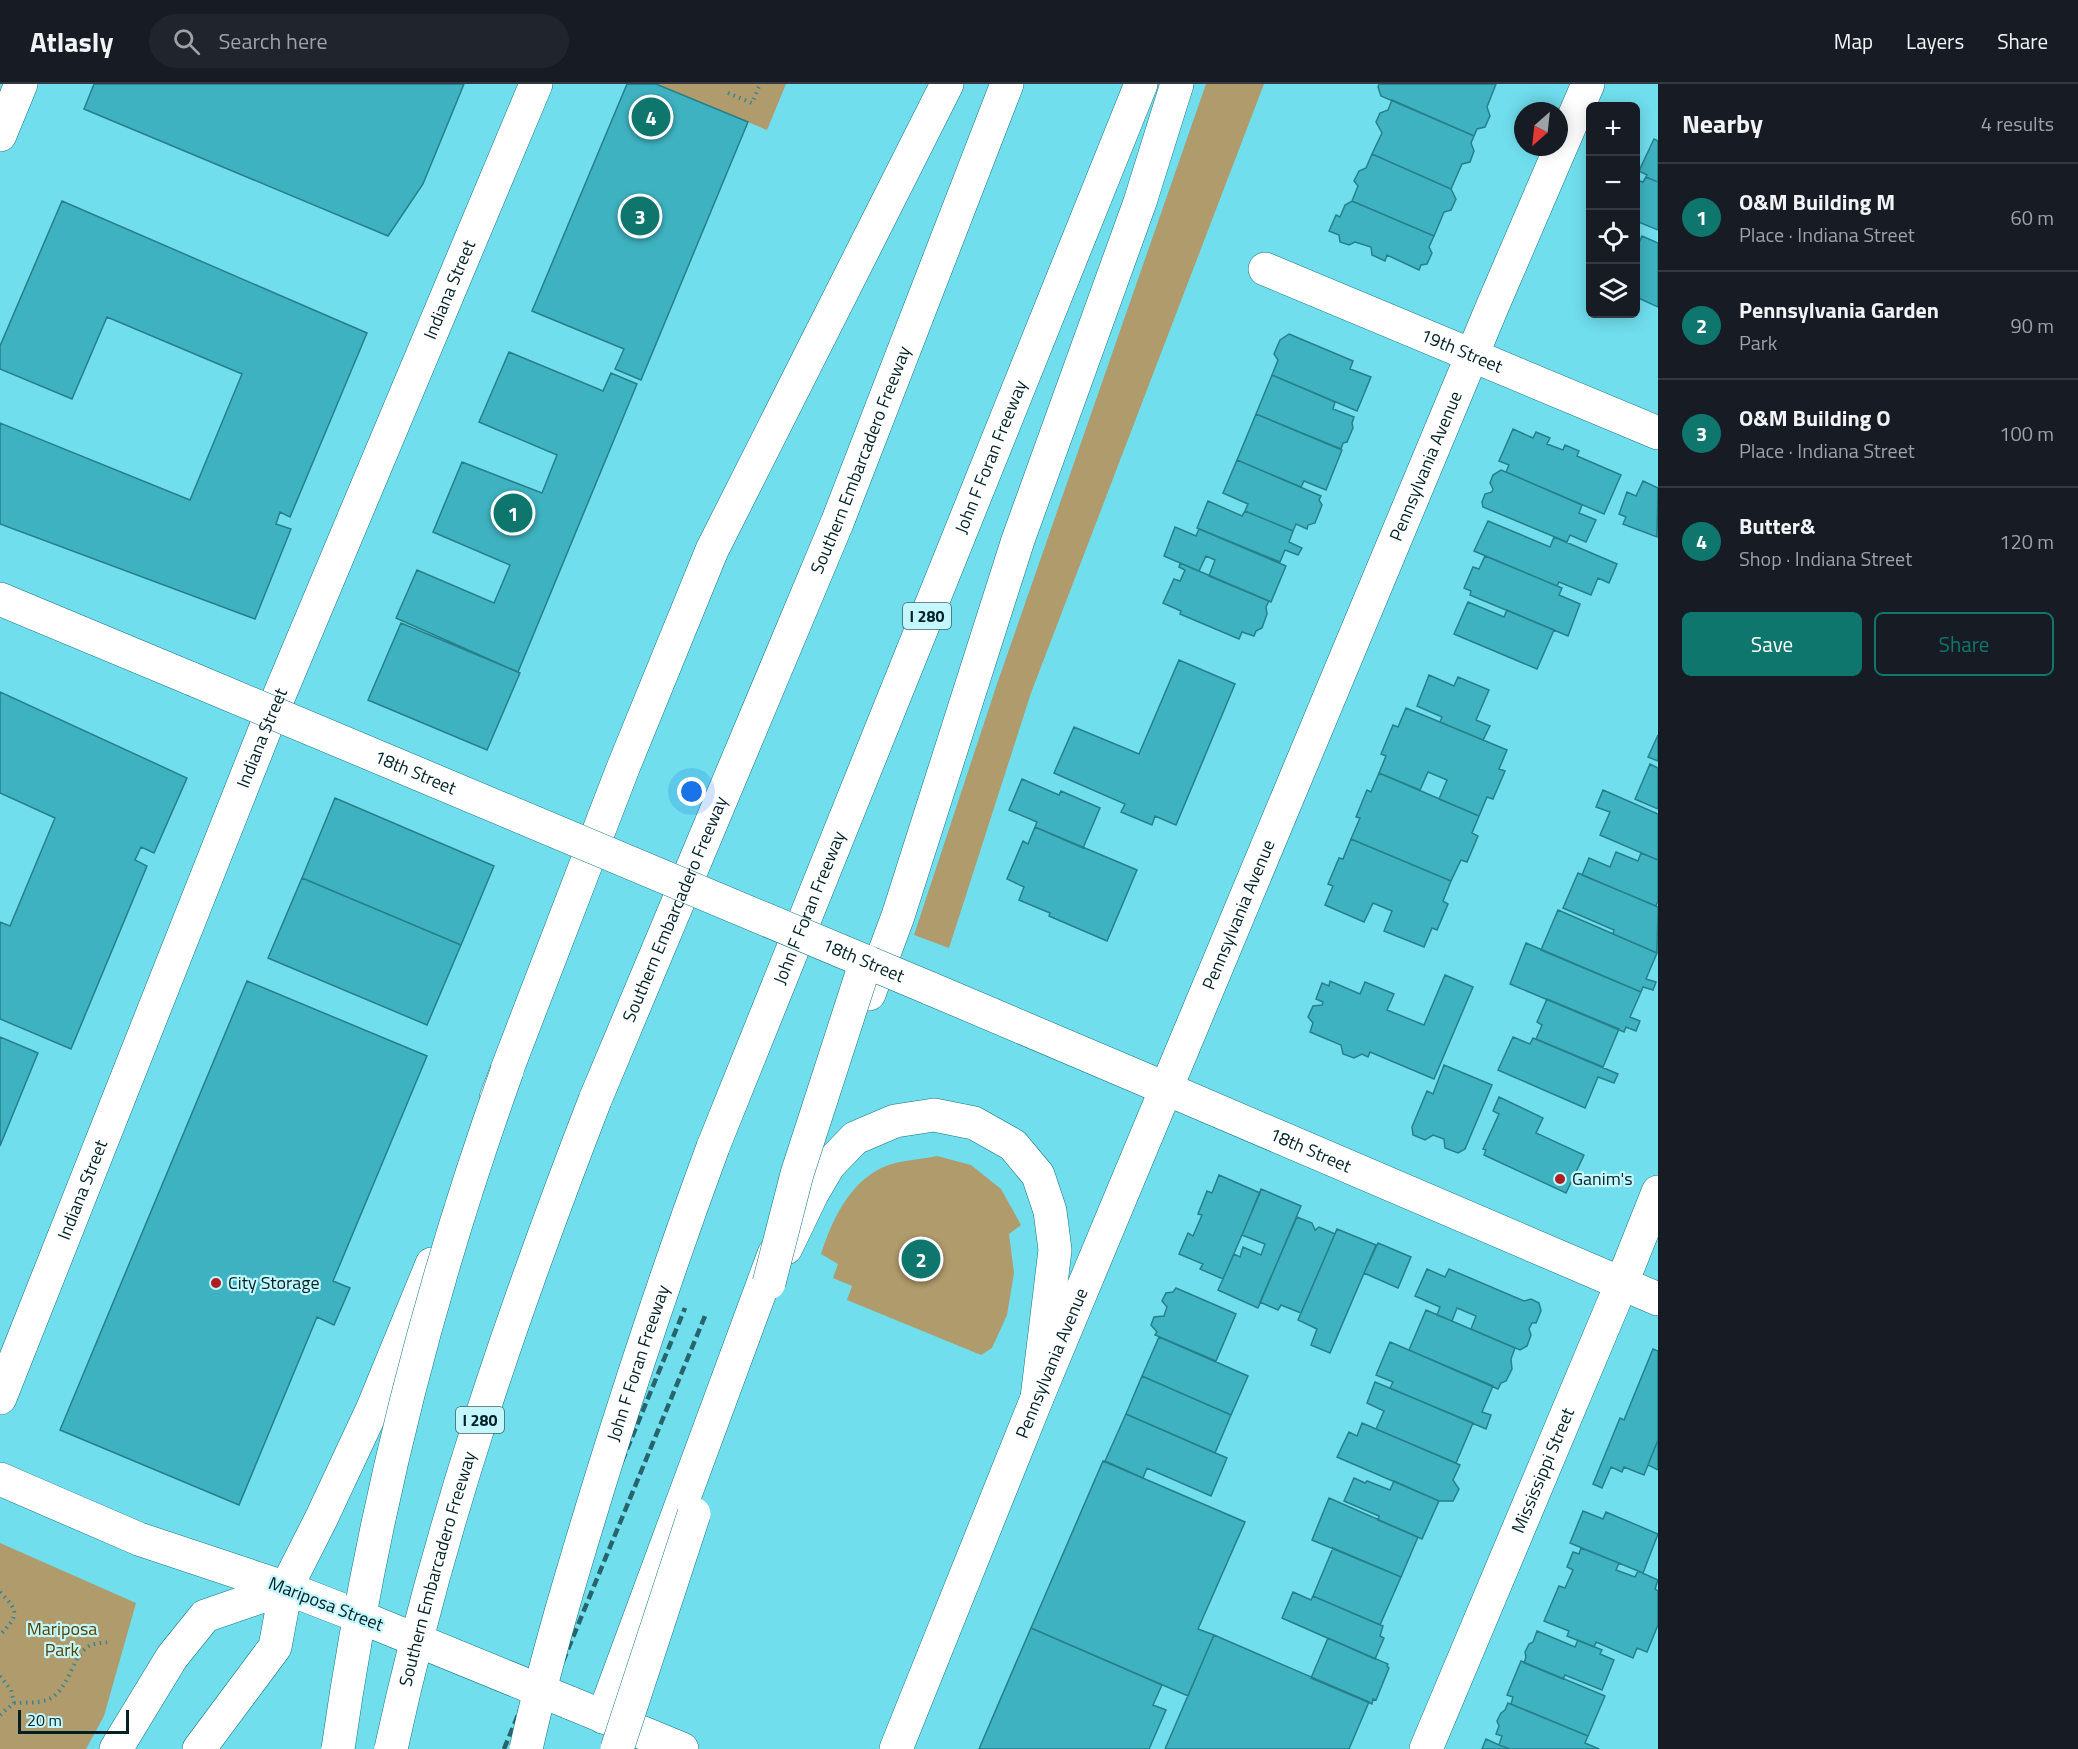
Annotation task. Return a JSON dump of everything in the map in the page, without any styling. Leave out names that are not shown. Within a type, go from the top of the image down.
[{"type":"main road","points":[[0,135],[21,84]]},
{"type":"main road","name":"Indiana Street","points":[[0,1398],[266,727],[536,84]]},
{"type":"main road","points":[[199,1749],[275,1647],[286,1588],[321,1519],[385,1378],[432,1263],[623,768],[712,550],[947,84]]},
{"type":"main road","name":"Southern Embarcadero Freeway","points":[[391,1749],[410,1661],[454,1500],[545,1230],[596,1100],[837,523],[1007,84]]},
{"type":"main road","name":"John F Foran Freeway","points":[[526,1749],[544,1674],[582,1540],[672,1256],[713,1147],[1141,84]]},
{"type":"main road","points":[[603,1717],[898,916],[1018,540],[1140,202],[1177,84]]},
{"type":"main road","name":"Pennsylvania Avenue","points":[[896,1749],[1037,1398],[1588,84]]},
{"type":"main road","name":"19th Street","points":[[1265,269],[1658,433]]},
{"type":"main road","name":"18th Street","points":[[0,599],[866,961],[1658,1299]]},
{"type":"main road","points":[[338,1749],[370,1556],[400,1422],[443,1268],[507,1071],[597,848]]},
{"type":"main road","points":[[617,1749],[769,1283],[797,1174],[866,961]]},
{"type":"main road","points":[[769,1283],[812,1194],[829,1165],[855,1138],[895,1121],[934,1115],[974,1123],[1013,1145],[1038,1175],[1050,1211],[1055,1250],[1037,1398]]},
{"type":"main road","name":"Mississippi Street","points":[[1426,1749],[1658,1192]]},
{"type":"main road","name":"Mariposa Street","points":[[0,1479],[139,1539],[286,1588],[682,1749]]},
{"type":"main road","points":[[116,1749],[172,1657],[205,1616],[286,1588]]},
{"type":"path","points":[[728,93],[752,103],[760,84]]},
{"type":"path","points":[[0,1592],[13,1604],[16,1615],[0,1635]]},
{"type":"path","points":[[0,1715],[14,1703],[50,1699],[59,1691],[80,1656],[90,1646],[108,1642]]},
{"type":"path","points":[[0,1676],[11,1690],[14,1703]]},
{"type":"green space","points":[[656,84],[786,84],[767,130]]},
{"type":"green space","points":[[1206,84],[1264,84],[1031,693],[949,948],[914,935],[997,684]]},
{"type":"green space","points":[[937,1156],[971,1165],[1001,1189],[1021,1225],[1009,1234],[1014,1273],[1007,1315],[992,1348],[981,1355],[847,1300],[852,1286],[833,1278],[838,1264],[821,1254],[839,1212],[856,1187],[867,1177],[895,1163]]},
{"type":"green space","name":"Mariposa Park","points":[[0,1543],[136,1603],[104,1716],[86,1749],[0,1749]]},
{"type":"building","points":[[94,84],[464,84],[423,184],[388,236],[84,109]]},
{"type":"building","points":[[627,84],[656,84],[748,122],[641,380],[615,369],[624,349],[532,311]]},
{"type":"building","points":[[1379,84],[1496,84],[1487,107],[1490,116],[1485,127],[1477,129],[1474,136],[1381,96]]},
{"type":"building","points":[[1392,100],[1474,136],[1471,143],[1474,151],[1470,162],[1462,164],[1451,189],[1372,154],[1382,133],[1376,122],[1380,113],[1388,110]]},
{"type":"building","points":[[1654,139],[1658,141],[1658,182],[1646,177],[1647,175],[1640,172]]},
{"type":"building","points":[[1372,154],[1451,189],[1456,199],[1451,210],[1444,212],[1434,236],[1352,201],[1358,186],[1354,181],[1359,171],[1366,168]]},
{"type":"building","points":[[1646,177],[1658,182],[1658,230],[1640,223],[1640,181],[1643,182]]},
{"type":"building","points":[[62,201],[367,333],[290,517],[280,512],[276,524],[291,529],[255,619],[0,524],[0,423],[190,500],[242,374],[107,317],[72,399],[0,369],[0,346]]},
{"type":"building","points":[[1352,201],[1434,236],[1429,247],[1432,253],[1427,264],[1421,265],[1419,270],[1387,255],[1385,261],[1372,255],[1371,247],[1355,242],[1349,245],[1340,242],[1339,235],[1329,231],[1336,215],[1340,217],[1345,205]]},
{"type":"building","points":[[1642,236],[1658,243],[1658,307],[1640,299],[1640,241]]},
{"type":"building","points":[[1289,334],[1353,361],[1350,369],[1371,377],[1357,411],[1272,375],[1278,360],[1274,354],[1280,340]]},
{"type":"building","points":[[509,352],[603,391],[611,373],[637,384],[518,672],[396,618],[417,570],[494,603],[510,565],[433,532],[462,462],[542,493],[557,455],[479,422]]},
{"type":"building","points":[[1272,375],[1335,402],[1333,409],[1354,417],[1353,428],[1341,449],[1256,414]]},
{"type":"building","points":[[1256,414],[1342,450],[1326,490],[1304,481],[1301,487],[1237,460]]},
{"type":"building","points":[[1513,429],[1533,438],[1536,432],[1550,438],[1547,444],[1563,450],[1565,445],[1579,451],[1577,456],[1621,475],[1604,514],[1506,472],[1509,465],[1499,461]]},
{"type":"building","points":[[1237,460],[1321,496],[1319,500],[1322,505],[1315,523],[1308,525],[1307,529],[1296,524],[1293,531],[1245,511],[1248,504],[1223,493]]},
{"type":"building","points":[[1501,470],[1582,505],[1579,513],[1596,520],[1586,542],[1570,535],[1567,542],[1483,507],[1485,494],[1492,492],[1493,489],[1490,483],[1493,475]]},
{"type":"building","points":[[1643,481],[1658,488],[1657,537],[1623,524],[1626,517],[1619,514],[1627,492],[1636,496]]},
{"type":"building","points":[[1208,501],[1242,516],[1245,511],[1293,531],[1289,542],[1302,548],[1298,555],[1285,550],[1280,562],[1197,528]]},
{"type":"building","points":[[1488,521],[1550,547],[1554,537],[1617,564],[1609,583],[1598,578],[1591,595],[1559,582],[1557,586],[1474,551]]},
{"type":"building","points":[[1175,527],[1196,536],[1199,529],[1286,566],[1271,602],[1209,576],[1215,560],[1206,556],[1199,571],[1164,556]]},
{"type":"building","points":[[1485,556],[1562,588],[1559,595],[1580,604],[1568,636],[1470,595],[1471,591],[1464,588],[1473,567],[1479,569]]},
{"type":"building","points":[[1180,563],[1269,601],[1262,628],[1256,631],[1254,636],[1242,632],[1239,639],[1180,614],[1181,611],[1163,603],[1174,579],[1180,581],[1185,570],[1179,567]]},
{"type":"building","points":[[1468,602],[1504,617],[1507,610],[1554,630],[1537,669],[1454,634]]},
{"type":"building","points":[[401,623],[520,673],[487,750],[368,700]]},
{"type":"building","points":[[1179,660],[1235,684],[1176,825],[1155,816],[1152,825],[1121,812],[1125,804],[1054,773],[1074,727],[1139,754]]},
{"type":"building","points":[[1429,675],[1454,686],[1458,677],[1489,690],[1476,720],[1490,726],[1483,740],[1440,722],[1442,717],[1417,706]]},
{"type":"building","points":[[0,692],[187,778],[154,853],[141,847],[135,860],[147,866],[71,1049],[0,1019],[0,922],[10,926],[55,818],[0,793]]},
{"type":"building","points":[[1406,708],[1507,750],[1499,769],[1505,771],[1493,799],[1487,797],[1479,816],[1439,799],[1447,780],[1428,772],[1420,790],[1379,773],[1386,756],[1381,754],[1393,725],[1398,727]]},
{"type":"building","points":[[1658,735],[1658,761],[1648,757]]},
{"type":"building","points":[[1650,764],[1658,768],[1658,809],[1635,799]]},
{"type":"building","points":[[1379,773],[1479,816],[1472,833],[1478,836],[1467,862],[1461,860],[1451,881],[1351,839],[1360,818],[1356,817],[1367,790],[1371,792]]},
{"type":"building","points":[[1022,779],[1059,795],[1061,791],[1100,808],[1083,848],[1035,827],[1037,822],[1009,810]]},
{"type":"building","points":[[1603,790],[1658,814],[1658,860],[1600,835],[1610,812],[1596,807]]},
{"type":"building","points":[[335,798],[494,866],[461,945],[302,878]]},
{"type":"building","points":[[1035,827],[1137,870],[1107,941],[1049,916],[1050,913],[1019,900],[1024,887],[1007,879],[1023,841],[1028,844]]},
{"type":"building","points":[[1351,839],[1451,881],[1443,901],[1448,904],[1437,930],[1432,928],[1424,947],[1384,931],[1392,911],[1373,903],[1364,922],[1325,905],[1333,886],[1328,884],[1339,858],[1343,859]]},
{"type":"building","points":[[1616,852],[1638,861],[1641,853],[1658,860],[1656,906],[1582,875],[1589,858],[1610,867]]},
{"type":"building","points":[[1578,873],[1658,907],[1657,953],[1613,934],[1614,930],[1563,908]]},
{"type":"building","points":[[302,878],[461,945],[427,1025],[268,958]]},
{"type":"building","points":[[1558,910],[1657,953],[1646,979],[1656,982],[1653,990],[1643,987],[1641,992],[1541,950]]},
{"type":"building","points":[[1526,943],[1641,992],[1630,1017],[1640,1021],[1636,1031],[1626,1027],[1624,1032],[1510,984]]},
{"type":"building","points":[[1445,975],[1473,987],[1434,1079],[1370,1052],[1368,1057],[1362,1054],[1354,1058],[1343,1054],[1341,1045],[1310,1032],[1313,1023],[1308,1017],[1313,1006],[1322,1005],[1323,1002],[1316,999],[1322,983],[1329,986],[1330,981],[1360,994],[1365,982],[1394,994],[1387,1010],[1424,1025]]},
{"type":"building","points":[[247,981],[427,1056],[333,1281],[350,1288],[334,1325],[317,1317],[239,1505],[60,1430]]},
{"type":"building","points":[[1547,999],[1619,1029],[1603,1067],[1536,1039],[1542,1025],[1537,1022]]},
{"type":"building","points":[[0,1037],[38,1053],[0,1146]]},
{"type":"building","points":[[1513,1037],[1530,1044],[1533,1038],[1618,1074],[1614,1083],[1598,1077],[1585,1108],[1498,1070]]},
{"type":"building","points":[[1444,1065],[1492,1085],[1465,1149],[1458,1153],[1445,1148],[1444,1139],[1433,1135],[1425,1140],[1413,1135],[1412,1127],[1427,1091],[1433,1094]]},
{"type":"building","points":[[1499,1097],[1543,1118],[1536,1133],[1584,1155],[1566,1193],[1484,1155],[1486,1150],[1483,1149],[1499,1114],[1493,1111]]},
{"type":"building","points":[[1219,1175],[1260,1193],[1223,1279],[1200,1269],[1203,1264],[1179,1254],[1188,1233],[1193,1236],[1202,1215],[1198,1214],[1207,1191],[1212,1193]]},
{"type":"building","points":[[1261,1189],[1301,1206],[1258,1308],[1218,1290],[1234,1254],[1240,1257],[1243,1247],[1261,1255],[1265,1244],[1242,1235]]},
{"type":"building","points":[[1297,1217],[1312,1223],[1315,1230],[1319,1227],[1335,1234],[1301,1313],[1281,1305],[1278,1310],[1260,1302]]},
{"type":"building","points":[[1337,1229],[1376,1245],[1330,1353],[1311,1345],[1317,1329],[1298,1320]]},
{"type":"building","points":[[1378,1243],[1411,1257],[1398,1288],[1364,1273]]},
{"type":"building","points":[[1427,1269],[1445,1277],[1449,1269],[1524,1301],[1531,1299],[1539,1303],[1541,1311],[1536,1323],[1532,1323],[1529,1329],[1531,1335],[1527,1346],[1520,1350],[1471,1329],[1476,1316],[1457,1308],[1452,1321],[1437,1315],[1440,1307],[1415,1296]]},
{"type":"building","points":[[1176,1288],[1236,1314],[1216,1361],[1155,1335],[1157,1332],[1151,1325],[1154,1317],[1164,1316],[1167,1307],[1162,1301],[1166,1293],[1173,1292]]},
{"type":"building","points":[[1426,1310],[1515,1348],[1511,1359],[1512,1369],[1506,1381],[1501,1383],[1498,1389],[1409,1350]]},
{"type":"building","points":[[1159,1337],[1248,1376],[1231,1415],[1142,1376]]},
{"type":"building","points":[[1390,1342],[1493,1386],[1482,1412],[1491,1415],[1486,1429],[1390,1388],[1393,1382],[1376,1375]]},
{"type":"building","points":[[1653,1349],[1658,1351],[1658,1440],[1644,1475],[1624,1467],[1622,1472],[1611,1467],[1602,1488],[1593,1484],[1620,1418],[1624,1420]]},
{"type":"building","points":[[1142,1376],[1231,1415],[1215,1453],[1126,1414]]},
{"type":"building","points":[[1375,1382],[1473,1423],[1456,1463],[1376,1429],[1384,1411],[1367,1403]]},
{"type":"building","points":[[1126,1414],[1227,1458],[1211,1496],[1147,1468],[1143,1478],[1105,1461]]},
{"type":"building","points":[[1362,1423],[1460,1465],[1453,1480],[1459,1489],[1453,1501],[1439,1501],[1337,1457],[1349,1432],[1357,1436]]},
{"type":"building","points":[[1658,1440],[1658,1470],[1648,1465]]},
{"type":"building","points":[[1103,1461],[1245,1522],[1198,1629],[1214,1635],[1188,1696],[1031,1628]]},
{"type":"building","points":[[1354,1478],[1390,1490],[1394,1481],[1439,1501],[1422,1539],[1378,1520],[1379,1516],[1344,1501]]},
{"type":"building","points":[[1329,1498],[1418,1537],[1401,1577],[1312,1540]]},
{"type":"building","points":[[1583,1511],[1603,1519],[1606,1512],[1658,1534],[1643,1573],[1570,1543]]},
{"type":"building","points":[[1333,1548],[1401,1577],[1380,1625],[1313,1596]]},
{"type":"building","points":[[1581,1548],[1619,1563],[1616,1570],[1635,1577],[1638,1571],[1658,1580],[1655,1589],[1658,1591],[1658,1625],[1647,1652],[1637,1648],[1633,1658],[1596,1642],[1594,1647],[1567,1636],[1569,1631],[1544,1621],[1559,1586],[1565,1588],[1573,1570],[1567,1567],[1573,1552],[1579,1554]]},
{"type":"building","points":[[1293,1592],[1311,1600],[1313,1596],[1383,1626],[1380,1636],[1384,1638],[1375,1659],[1282,1618]]},
{"type":"building","points":[[1031,1628],[1162,1685],[1153,1705],[1166,1710],[1149,1749],[979,1749]]},
{"type":"building","points":[[1537,1631],[1575,1647],[1578,1640],[1602,1650],[1600,1654],[1614,1660],[1602,1690],[1565,1675],[1563,1679],[1524,1663],[1525,1652],[1529,1644],[1533,1642]]},
{"type":"building","points":[[1214,1635],[1369,1702],[1349,1749],[1165,1749]]},
{"type":"building","points":[[1328,1638],[1388,1664],[1389,1668],[1376,1700],[1373,1699],[1372,1704],[1311,1678]]},
{"type":"building","points":[[1521,1661],[1605,1696],[1588,1736],[1511,1704],[1513,1697],[1507,1695]]},
{"type":"building","points":[[1508,1703],[1588,1736],[1585,1743],[1599,1749],[1510,1749],[1499,1745],[1502,1736],[1496,1734],[1499,1726],[1497,1721]]},
{"type":"building","points":[[1486,1739],[1499,1745],[1510,1749],[1482,1749]]},
{"type":"railway","points":[[504,1749],[685,1308]]},
{"type":"railway","points":[[527,1749],[705,1316]]},
{"type":"place","name":"Butter&","points":[[651,117]]},
{"type":"place","name":"O&M Building O","points":[[640,216]]},
{"type":"place","name":"O&M Building M","points":[[513,513]]},
{"type":"place","name":"Ganim's","points":[[1560,1179]]},
{"type":"place","name":"Pennsylvania Garden","points":[[921,1259]]},
{"type":"place","name":"City Storage","points":[[216,1283]]}]
